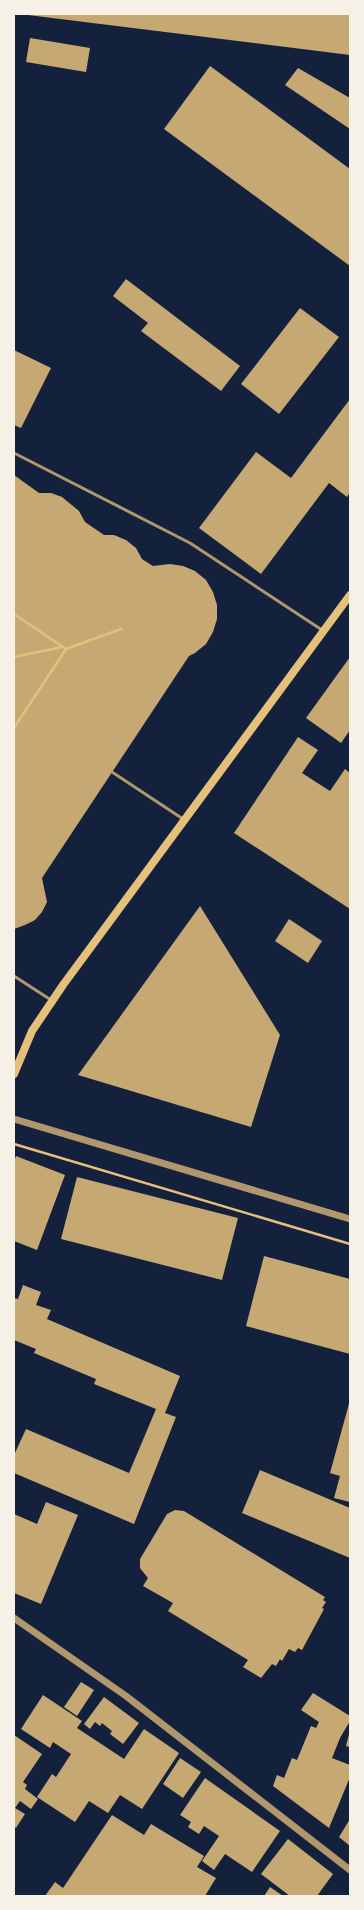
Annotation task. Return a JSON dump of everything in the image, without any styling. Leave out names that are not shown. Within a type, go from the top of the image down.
[{"type":"main road","points":[[14,1074],[32,1032],[52,1001],[350,595]]},
{"type":"street","points":[[14,1119],[350,1219]]},
{"type":"street","points":[[14,1618],[126,1696],[350,1870]]},
{"type":"lane","points":[[14,453],[190,543],[324,631]]},
{"type":"lane","points":[[112,772],[184,820]]},
{"type":"lane","points":[[14,976],[52,1001]]},
{"type":"path","points":[[14,614],[66,649]]},
{"type":"path","points":[[14,728],[66,649],[120,629]]},
{"type":"path","points":[[14,656],[62,647]]},
{"type":"path","points":[[14,1144],[350,1244]]},
{"type":"building","points":[[350,14],[350,55],[28,15]]},
{"type":"building","points":[[30,38],[90,48],[86,72],[26,62]]},
{"type":"building","points":[[210,66],[350,169],[350,266],[164,129]]},
{"type":"building","points":[[298,68],[350,98],[350,129],[285,85]]},
{"type":"building","points":[[126,279],[240,366],[221,391],[141,331],[148,323],[113,296]]},
{"type":"building","points":[[300,308],[339,337],[279,414],[241,384]]},
{"type":"building","points":[[14,350],[51,368],[21,428],[14,425]]},
{"type":"building","points":[[350,399],[350,492],[347,497],[329,483],[261,574],[199,528],[256,452],[291,478]]},
{"type":"building","points":[[14,475],[39,493],[51,493],[62,497],[79,511],[85,522],[104,535],[114,535],[126,540],[136,548],[142,559],[153,566],[170,564],[183,566],[195,571],[206,580],[213,592],[217,605],[217,619],[213,632],[206,644],[189,656],[42,878],[47,902],[42,912],[35,920],[14,929]]},
{"type":"building","points":[[350,657],[350,730],[341,743],[306,718]]},
{"type":"building","points":[[298,737],[318,750],[302,773],[330,791],[345,769],[350,773],[350,909],[234,833]]},
{"type":"building","points":[[200,906],[280,1035],[251,1127],[78,1075]]},
{"type":"building","points":[[289,919],[322,941],[308,963],[275,941]]},
{"type":"building","points":[[16,1156],[65,1175],[37,1250],[14,1241],[14,1162]]},
{"type":"building","points":[[77,1177],[238,1218],[222,1280],[61,1239]]},
{"type":"building","points":[[264,1256],[350,1279],[350,1354],[246,1326]]},
{"type":"building","points":[[23,1285],[41,1292],[36,1305],[51,1310],[47,1319],[180,1376],[165,1413],[176,1417],[134,1524],[14,1473],[14,1455],[26,1429],[129,1473],[156,1409],[94,1384],[96,1379],[34,1353],[36,1349],[14,1340],[14,1298],[18,1299]]},
{"type":"building","points":[[350,1400],[350,1502],[334,1498],[340,1476],[330,1473]]},
{"type":"building","points":[[260,1470],[350,1508],[350,1558],[242,1513]]},
{"type":"building","points":[[46,1502],[78,1515],[41,1604],[14,1593],[14,1514],[37,1524]]},
{"type":"building","points":[[175,1510],[184,1511],[325,1597],[323,1600],[326,1602],[322,1608],[324,1609],[302,1650],[298,1648],[295,1652],[289,1649],[282,1661],[280,1659],[276,1666],[272,1664],[261,1678],[243,1667],[248,1660],[168,1611],[173,1603],[143,1586],[148,1578],[140,1568],[140,1559],[167,1514]]},
{"type":"building","points":[[81,1682],[94,1690],[77,1716],[64,1707]]},
{"type":"building","points":[[313,1693],[350,1716],[350,1721],[340,1738],[332,1758],[350,1765],[350,1777],[329,1828],[273,1786],[277,1775],[284,1778],[292,1758],[297,1760],[311,1726],[316,1728],[319,1722],[301,1710]]},
{"type":"building","points":[[43,1695],[82,1721],[77,1728],[124,1759],[144,1729],[179,1753],[142,1809],[120,1795],[108,1813],[89,1801],[75,1822],[37,1797],[52,1774],[56,1777],[71,1754],[53,1742],[50,1748],[21,1729]]},
{"type":"building","points":[[104,1697],[139,1723],[123,1744],[110,1734],[112,1731],[102,1723],[100,1726],[95,1722],[90,1729],[84,1724]]},
{"type":"building","points":[[350,1734],[350,1747],[346,1746]]},
{"type":"building","points":[[14,1735],[42,1754],[23,1782],[27,1785],[25,1789],[38,1799],[31,1809],[20,1801],[15,1808],[25,1814],[16,1828],[14,1826]]},
{"type":"building","points":[[180,1758],[201,1772],[183,1798],[163,1784]]},
{"type":"building","points":[[205,1778],[280,1831],[252,1872],[225,1854],[214,1870],[202,1861],[219,1836],[204,1826],[199,1834],[188,1827],[191,1822],[180,1815]]},
{"type":"building","points":[[112,1815],[144,1835],[151,1824],[204,1856],[197,1867],[216,1878],[205,1896],[45,1896],[55,1882],[63,1888]]},
{"type":"building","points":[[350,1819],[350,1846],[339,1837]]},
{"type":"building","points":[[288,1839],[333,1874],[317,1896],[290,1896],[261,1874]]},
{"type":"building","points":[[270,1887],[283,1896],[264,1896]]}]
